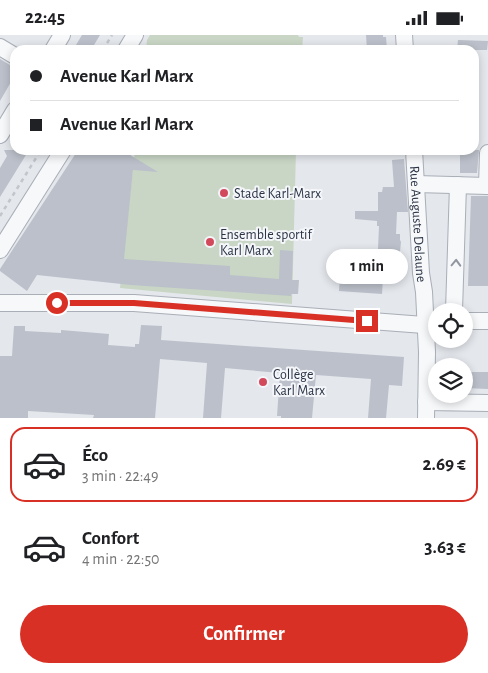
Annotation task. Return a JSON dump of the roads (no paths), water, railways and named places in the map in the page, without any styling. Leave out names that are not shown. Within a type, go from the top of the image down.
[{"type":"street","points":[[0,135],[9,112]]},
{"type":"street","points":[[416,183],[487,186],[488,153]]},
{"type":"street","points":[[0,250],[60,155]]},
{"type":"street","name":"Rue Auguste Delaune","points":[[414,155],[421,273],[428,313]]},
{"type":"street","points":[[454,303],[458,185]]},
{"type":"street","points":[[0,303],[134,303],[428,324]]},
{"type":"street","points":[[473,321],[488,321]]},
{"type":"street","points":[[473,331],[488,332]]},
{"type":"street","name":"Rue Auguste Delaune","points":[[426,410],[428,343]]},
{"type":"street","points":[[426,410],[488,403]]},
{"type":"place","name":"Stade Karl-Marx","points":[[224,193]]},
{"type":"place","name":"Ensemble sportif Karl Marx","points":[[210,242]]},
{"type":"place","name":"Collège Karl Marx","points":[[263,382]]}]
